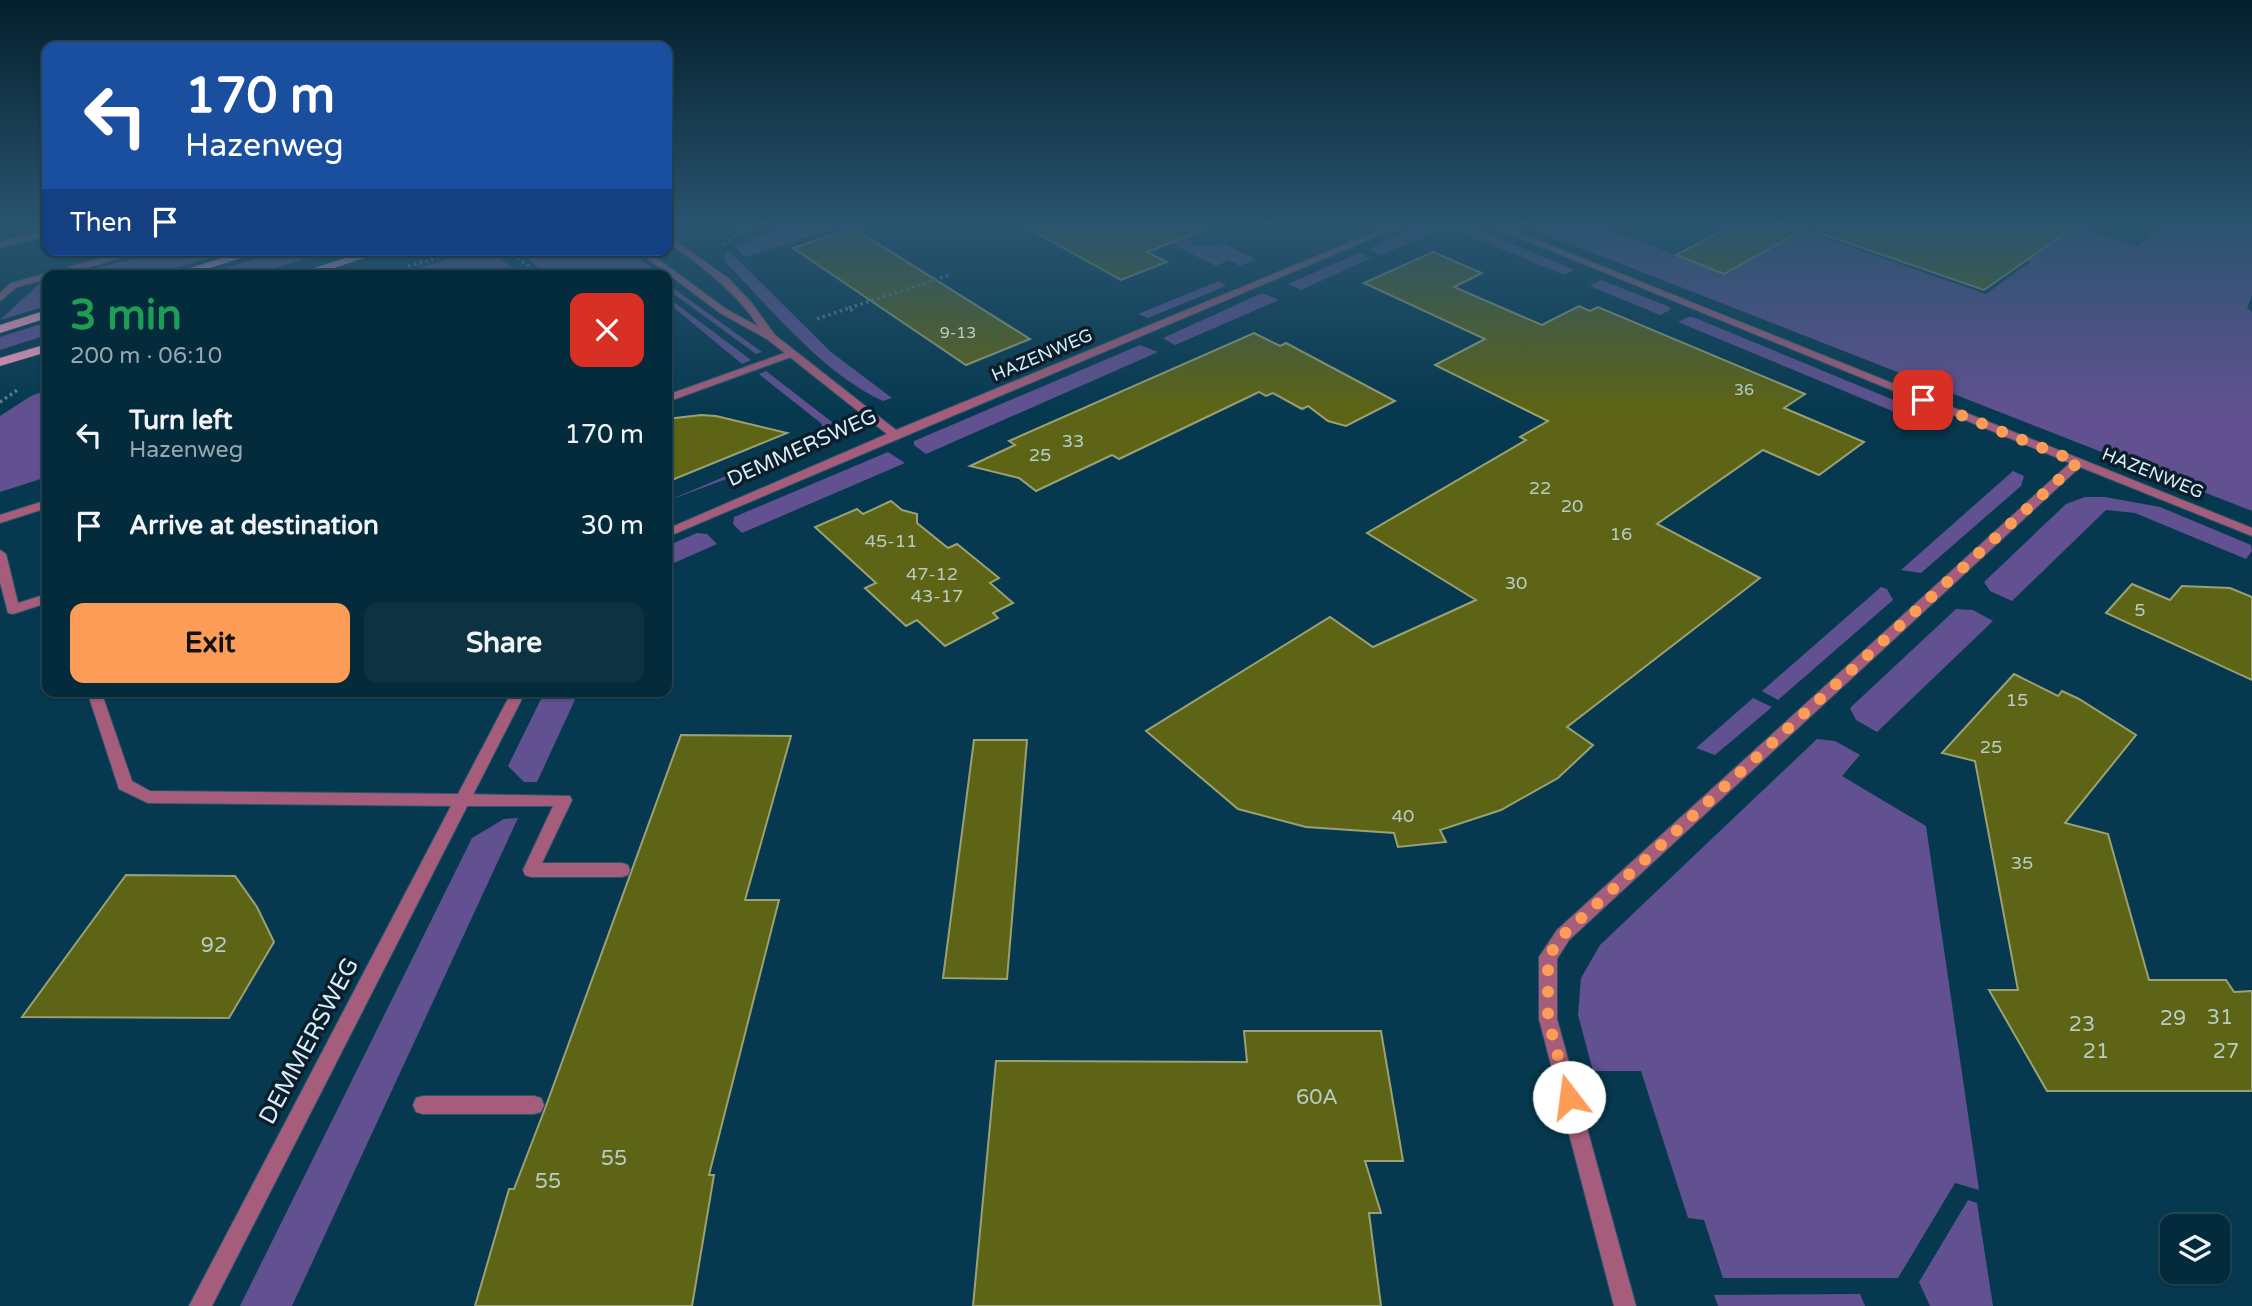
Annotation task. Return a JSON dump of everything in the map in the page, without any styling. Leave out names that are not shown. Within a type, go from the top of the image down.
[{"type":"main road","points":[[0,329],[42,316]]},
{"type":"main road","points":[[0,362],[42,349]]},
{"type":"street","name":"DEMMERSWEG","points":[[672,531],[895,435],[771,337],[723,311],[692,288]]},
{"type":"street","name":"DEMMERSWEG","points":[[735,288],[750,303],[771,337]]},
{"type":"street","name":"HAZENWEG","points":[[895,435],[1248,288]]},
{"type":"street","name":"HAZENWEG","points":[[1648,288],[2252,532]]},
{"type":"street","points":[[672,397],[790,354]]},
{"type":"street","points":[[1625,1306],[1548,1019],[1548,957],[1563,935],[2078,462]]},
{"type":"street","points":[[0,519],[42,506]]},
{"type":"street","points":[[0,554],[13,610],[42,600]]},
{"type":"street","points":[[96,697],[125,785],[148,797],[564,800],[531,870],[622,870]]},
{"type":"street","name":"DEMMERSWEG","points":[[200,1306],[516,697]]},
{"type":"street","points":[[423,1105],[534,1105]]},
{"type":"path","points":[[817,319],[911,288]]},
{"type":"path","points":[[849,309],[854,312]]},
{"type":"shaded area","points":[[35,288],[42,288],[42,307],[0,320]]},
{"type":"shaded area","points":[[672,288],[762,352],[756,354],[672,293]]},
{"type":"shaded area","points":[[750,288],[766,288],[831,352],[892,398],[883,401],[839,374]]},
{"type":"shaded area","points":[[1202,288],[1221,288],[1148,318],[1138,314]]},
{"type":"shaded area","points":[[1595,288],[1621,288],[1670,307],[1670,310],[1660,315]]},
{"type":"shaded area","points":[[1683,288],[1969,288],[1986,294],[1994,288],[2252,288],[2247,308],[2252,312],[2252,511]]},
{"type":"shaded area","points":[[1262,293],[1279,300],[1175,345],[1163,338]]},
{"type":"shaded area","points":[[672,301],[751,360],[742,364],[672,306]]},
{"type":"shaded area","points":[[1688,317],[1947,422],[1938,430],[1678,322]]},
{"type":"shaded area","points":[[42,324],[42,337],[0,350],[0,337]]},
{"type":"shaded area","points":[[1140,345],[1158,352],[926,454],[914,445],[914,441]]},
{"type":"shaded area","points":[[766,371],[832,422],[823,443],[672,499],[818,437],[822,424],[759,374]]},
{"type":"shaded area","points":[[42,392],[42,479],[0,492],[0,416]]},
{"type":"shaded area","points":[[888,452],[905,463],[742,533],[733,524],[734,517]]},
{"type":"shaded area","points":[[2013,471],[2024,476],[2021,486],[1921,573],[1901,570]]},
{"type":"shaded area","points":[[2085,497],[2105,497],[2160,507],[2251,545],[2252,551],[2246,559],[2135,513],[2106,510],[2012,601],[1990,591],[1984,582],[2066,504]]},
{"type":"shaded area","points":[[697,533],[707,534],[717,544],[672,564],[672,544]]},
{"type":"shaded area","points":[[1881,587],[1887,589],[1893,600],[1778,700],[1762,691]]},
{"type":"shaded area","points":[[1956,609],[1973,610],[1993,621],[1877,732],[1856,720],[1850,708]]},
{"type":"shaded area","points":[[542,697],[576,697],[537,782],[524,782],[508,766]]},
{"type":"shaded area","points":[[1753,698],[1772,707],[1715,755],[1696,748]]},
{"type":"shaded area","points":[[1817,739],[1835,741],[1860,755],[1842,776],[1926,826],[1979,1190],[1955,1183],[1898,1278],[1723,1278],[1704,1220],[1688,1218],[1641,1071],[1593,1071],[1578,1015],[1581,978],[1600,945]]},
{"type":"shaded area","points":[[518,818],[292,1306],[240,1306],[472,838],[504,819]]},
{"type":"shaded area","points":[[1968,1200],[1977,1203],[1993,1306],[1930,1306],[1919,1282]]},
{"type":"shaded area","points":[[1860,1294],[1865,1306],[1718,1306],[1714,1295]]},
{"type":"building","points":[[852,288],[949,288],[1030,339],[966,365]]},
{"type":"building","points":[[1375,288],[1456,288],[1542,325],[1579,306],[1590,311],[1598,307],[1805,394],[1784,408],[1864,442],[1819,475],[1763,450],[1657,524],[1760,578],[1567,727],[1593,745],[1558,778],[1501,810],[1440,830],[1446,842],[1398,847],[1394,833],[1306,827],[1238,809],[1146,731],[1330,617],[1373,647],[1476,600],[1367,533],[1526,440],[1520,437],[1548,421],[1435,365],[1485,339]]},
{"type":"building","points":[[1254,333],[1280,346],[1286,343],[1395,401],[1346,426],[1328,421],[1308,406],[1302,409],[1273,393],[1266,396],[1259,392],[1119,459],[1112,455],[1036,491],[1019,478],[970,466],[1015,445],[1009,441]]},
{"type":"building","points":[[716,416],[787,433],[672,480],[672,418]]},
{"type":"building","points":[[891,501],[902,510],[917,514],[917,523],[948,548],[957,544],[999,578],[990,583],[1013,603],[993,613],[998,618],[945,646],[917,620],[906,626],[865,588],[876,583],[815,527],[857,509],[863,514]]},
{"type":"building","points":[[2132,584],[2170,600],[2182,586],[2230,588],[2252,597],[2252,680],[2106,613]]},
{"type":"building","points":[[2014,674],[2058,696],[2062,691],[2079,699],[2136,735],[2065,823],[2108,834],[2149,980],[2226,980],[2234,992],[2252,991],[2252,1091],[2047,1091],[1989,990],[2018,990],[1975,761],[1942,753]]},
{"type":"building","points":[[681,735],[791,736],[745,900],[779,900],[709,1175],[714,1175],[692,1306],[475,1306],[509,1189],[514,1189],[546,1106]]},
{"type":"building","points":[[974,740],[1027,740],[1007,979],[943,978]]},
{"type":"building","points":[[126,875],[235,876],[257,907],[274,942],[229,1018],[22,1017]]},
{"type":"building","points":[[1244,1031],[1381,1031],[1403,1161],[1365,1161],[1381,1213],[1369,1213],[1381,1306],[973,1306],[996,1061],[1247,1062]]},
{"type":"route","points":[[1569,1097],[1548,1019],[1548,957],[1563,935],[2078,462],[1923,400]]}]
